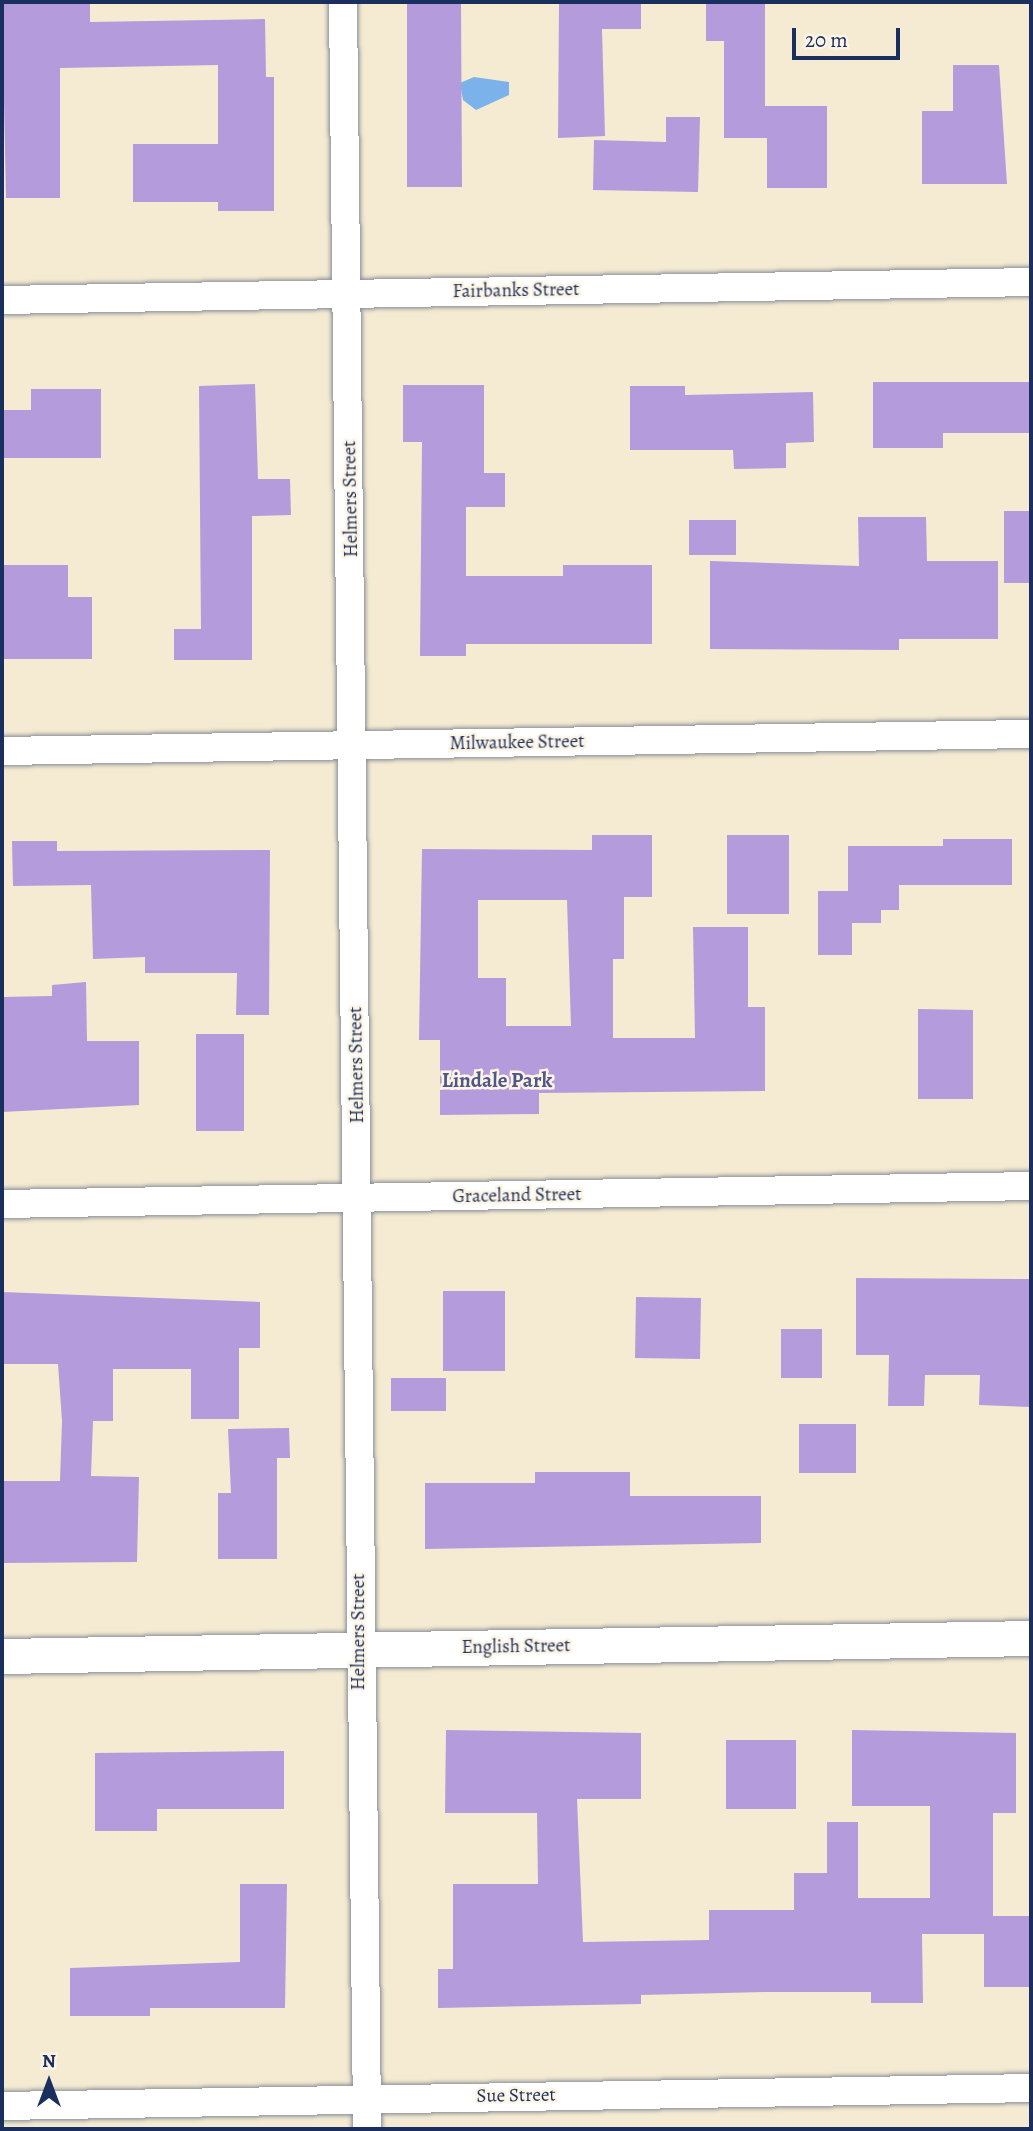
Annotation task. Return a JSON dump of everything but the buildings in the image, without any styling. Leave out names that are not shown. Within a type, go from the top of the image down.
[{"type":"street","name":"Helmers Street","points":[[343,2],[349,293],[358,1198],[359,1650],[367,2129]]},
{"type":"street","name":"Fairbanks Street","points":[[2,300],[1031,282]]},
{"type":"street","name":"Milwaukee Street","points":[[2,751],[1031,734]]},
{"type":"street","name":"Graceland Street","points":[[2,1204],[1031,1186]]},
{"type":"street","name":"English Street","points":[[2,1656],[1031,1638]]},
{"type":"street","name":"Sue Street","points":[[2,2106],[1031,2088]]},
{"type":"water","points":[[474,77],[509,82],[509,95],[476,110],[463,100],[460,83]]},
{"type":"district","name":"Lindale Park","points":[[497,1080]]}]
